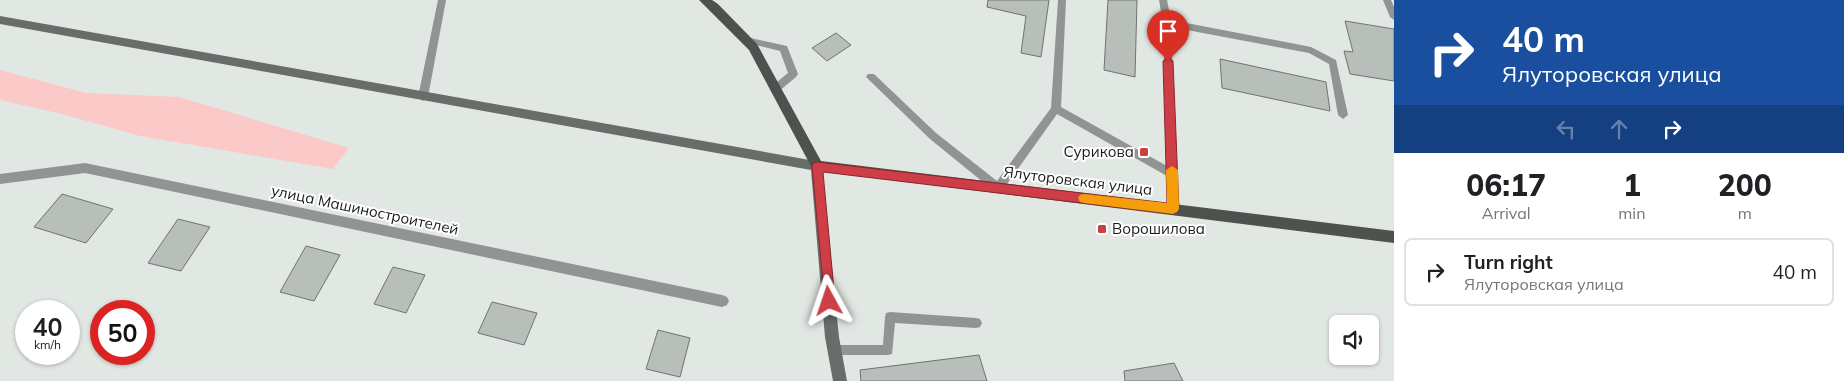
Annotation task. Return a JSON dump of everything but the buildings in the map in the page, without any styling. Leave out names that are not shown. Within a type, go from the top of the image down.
[{"type":"main road","points":[[704,0],[714,6],[753,47],[817,166]]},
{"type":"main road","name":"Ялуторовская улица","points":[[817,166],[1394,237]]},
{"type":"street","points":[[0,20],[817,166],[835,350],[840,381]]},
{"type":"street","name":"улица Машиностроителей","points":[[0,179],[85,168],[722,301]]},
{"type":"lane","points":[[423,97],[442,0]]},
{"type":"lane","points":[[871,77],[933,136],[998,188],[1056,109],[1062,0]]},
{"type":"lane","points":[[1163,0],[1167,23],[1173,209]]},
{"type":"lane","points":[[1387,0],[1394,17]]},
{"type":"lane","points":[[1167,23],[1311,50],[1333,62],[1342,115]]},
{"type":"lane","points":[[746,40],[784,48],[793,74],[775,89]]},
{"type":"lane","points":[[1056,109],[1172,174]]},
{"type":"lane","points":[[835,350],[888,350],[890,317],[976,323]]},
{"type":"shaded area","points":[[0,70],[86,93],[179,97],[349,148],[333,169],[140,136],[62,114],[0,100]]},
{"type":"slow traffic","points":[[1084,198],[1173,209],[1172,170]]},
{"type":"place","name":"Сурикова","points":[[1144,152]]},
{"type":"place","name":"Ворошилова","points":[[1102,229]]},
{"type":"route","points":[[829,301],[817,166],[1173,209],[1168,61]]}]
